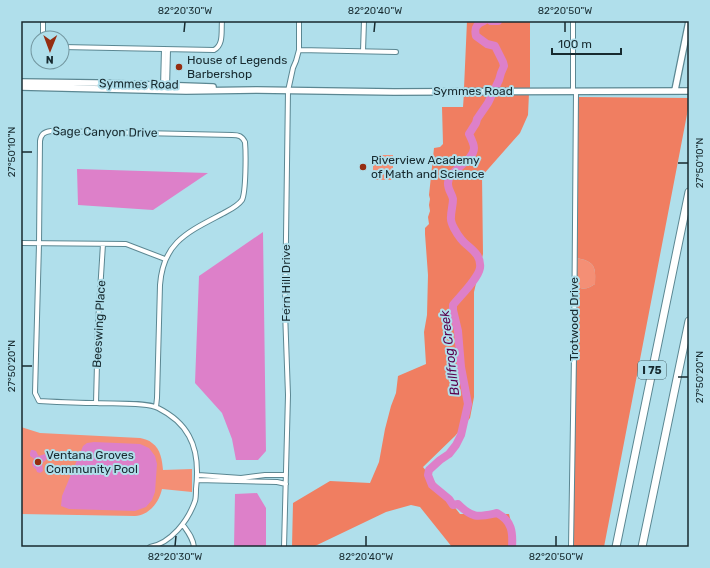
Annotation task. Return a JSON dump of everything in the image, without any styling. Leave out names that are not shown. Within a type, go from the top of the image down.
[{"type":"highway","name":"I 75","points":[[616,547],[689,192]]},
{"type":"highway","name":"I 75","points":[[642,547],[689,321]]},
{"type":"street","points":[[70,47],[212,50],[216,49],[221,42],[222,21]]},
{"type":"street","name":"Fern Hill Drive","points":[[284,547],[288,395],[285,310],[288,90],[299,50],[299,21]]},
{"type":"street","points":[[363,51],[364,21]]},
{"type":"street","name":"Trotwood Drive","points":[[571,547],[574,348],[573,21]]},
{"type":"street","points":[[675,90],[689,21]]},
{"type":"street","points":[[165,88],[166,50]]},
{"type":"street","points":[[299,50],[396,52]]},
{"type":"street","name":"Symmes Road","points":[[21,82],[165,88]]},
{"type":"street","name":"Symmes Road","points":[[21,87],[374,92],[689,90]]},
{"type":"street","name":"Sage Canyon Drive","points":[[156,407],[160,285],[161,271],[165,259],[179,240],[185,235],[236,206],[242,199],[244,190],[245,142],[240,136],[232,134],[59,131],[43,133],[40,141],[35,393],[39,401],[140,404],[156,407],[173,417],[189,435],[194,446],[198,475],[195,501],[183,525]]},
{"type":"street","points":[[21,243],[126,244],[165,259]]},
{"type":"street","name":"Beeswing Place","points":[[96,403],[98,324],[103,244]]},
{"type":"street","points":[[198,475],[240,478],[265,475],[286,475]]},
{"type":"street","points":[[198,480],[277,482],[286,484]]},
{"type":"street","points":[[150,547],[156,546],[170,538],[183,525],[190,534],[194,547]]},
{"type":"shaded area","points":[[467,21],[530,21],[530,88],[464,88]]},
{"type":"shaded area","points":[[464,93],[529,93],[528,115],[520,133],[482,176],[483,254],[474,292],[474,397],[470,418],[455,436],[423,467],[460,514],[509,514],[514,535],[514,547],[452,547],[420,507],[411,505],[386,512],[315,547],[292,547],[293,503],[330,481],[370,483],[379,462],[385,429],[396,393],[398,376],[426,364],[424,332],[427,315],[428,275],[425,228],[429,224],[429,195],[434,148],[440,147],[443,144],[442,107],[463,107]]},
{"type":"shaded area","points":[[578,97],[689,98],[604,547],[573,547],[577,286],[584,289],[595,284],[595,271],[592,265],[586,260],[577,258]]},
{"type":"shaded area","points":[[373,155],[393,155],[393,180],[373,180]]},
{"type":"shaded area","points":[[77,169],[208,173],[153,210],[78,205]]},
{"type":"shaded area","points":[[263,232],[266,451],[258,460],[236,460],[232,439],[222,413],[195,383],[199,276]]},
{"type":"shaded area","points":[[577,258],[590,263],[594,268],[595,284],[588,288],[584,289],[577,286]]},
{"type":"shaded area","points":[[21,427],[40,433],[140,438],[146,440],[151,442],[157,448],[163,470],[192,469],[192,492],[162,489],[156,503],[149,511],[135,516],[21,514]]},
{"type":"shaded area","points":[[87,443],[140,444],[149,448],[155,456],[157,464],[155,492],[152,500],[146,507],[135,511],[69,509],[61,506],[62,496],[83,446]]},
{"type":"shaded area","name":"Ventana Groves Community Pool","points":[[31,450],[36,451],[39,456],[45,454],[47,458],[42,463],[43,471],[40,473],[37,472],[32,464],[34,459],[30,456]]},
{"type":"shaded area","points":[[257,493],[266,508],[266,547],[234,547],[235,494]]},
{"type":"waterway","name":"Bullfrog Creek","points":[[484,21],[479,23],[476,27],[476,36],[487,44],[495,46],[504,66],[488,103],[469,134],[474,146],[473,153],[470,158],[452,174],[448,184],[453,199],[451,217],[453,225],[461,239],[477,255],[480,263],[479,272],[476,277],[453,305],[458,331],[461,367],[468,404],[461,435],[456,445],[449,454],[429,470],[428,475],[432,485],[449,499],[453,505],[458,504],[463,509],[476,516],[497,513],[502,516],[509,523],[512,532],[512,547]]},
{"type":"waterway","name":"Bullfrog Creek","points":[[491,21],[498,21]]},
{"type":"place","name":"House of Legends Barbershop","points":[[179,67]]},
{"type":"place","name":"Riverview Academy of Math and Science","points":[[363,167]]},
{"type":"place","name":"Ventana Groves Community Pool","points":[[38,462]]}]
